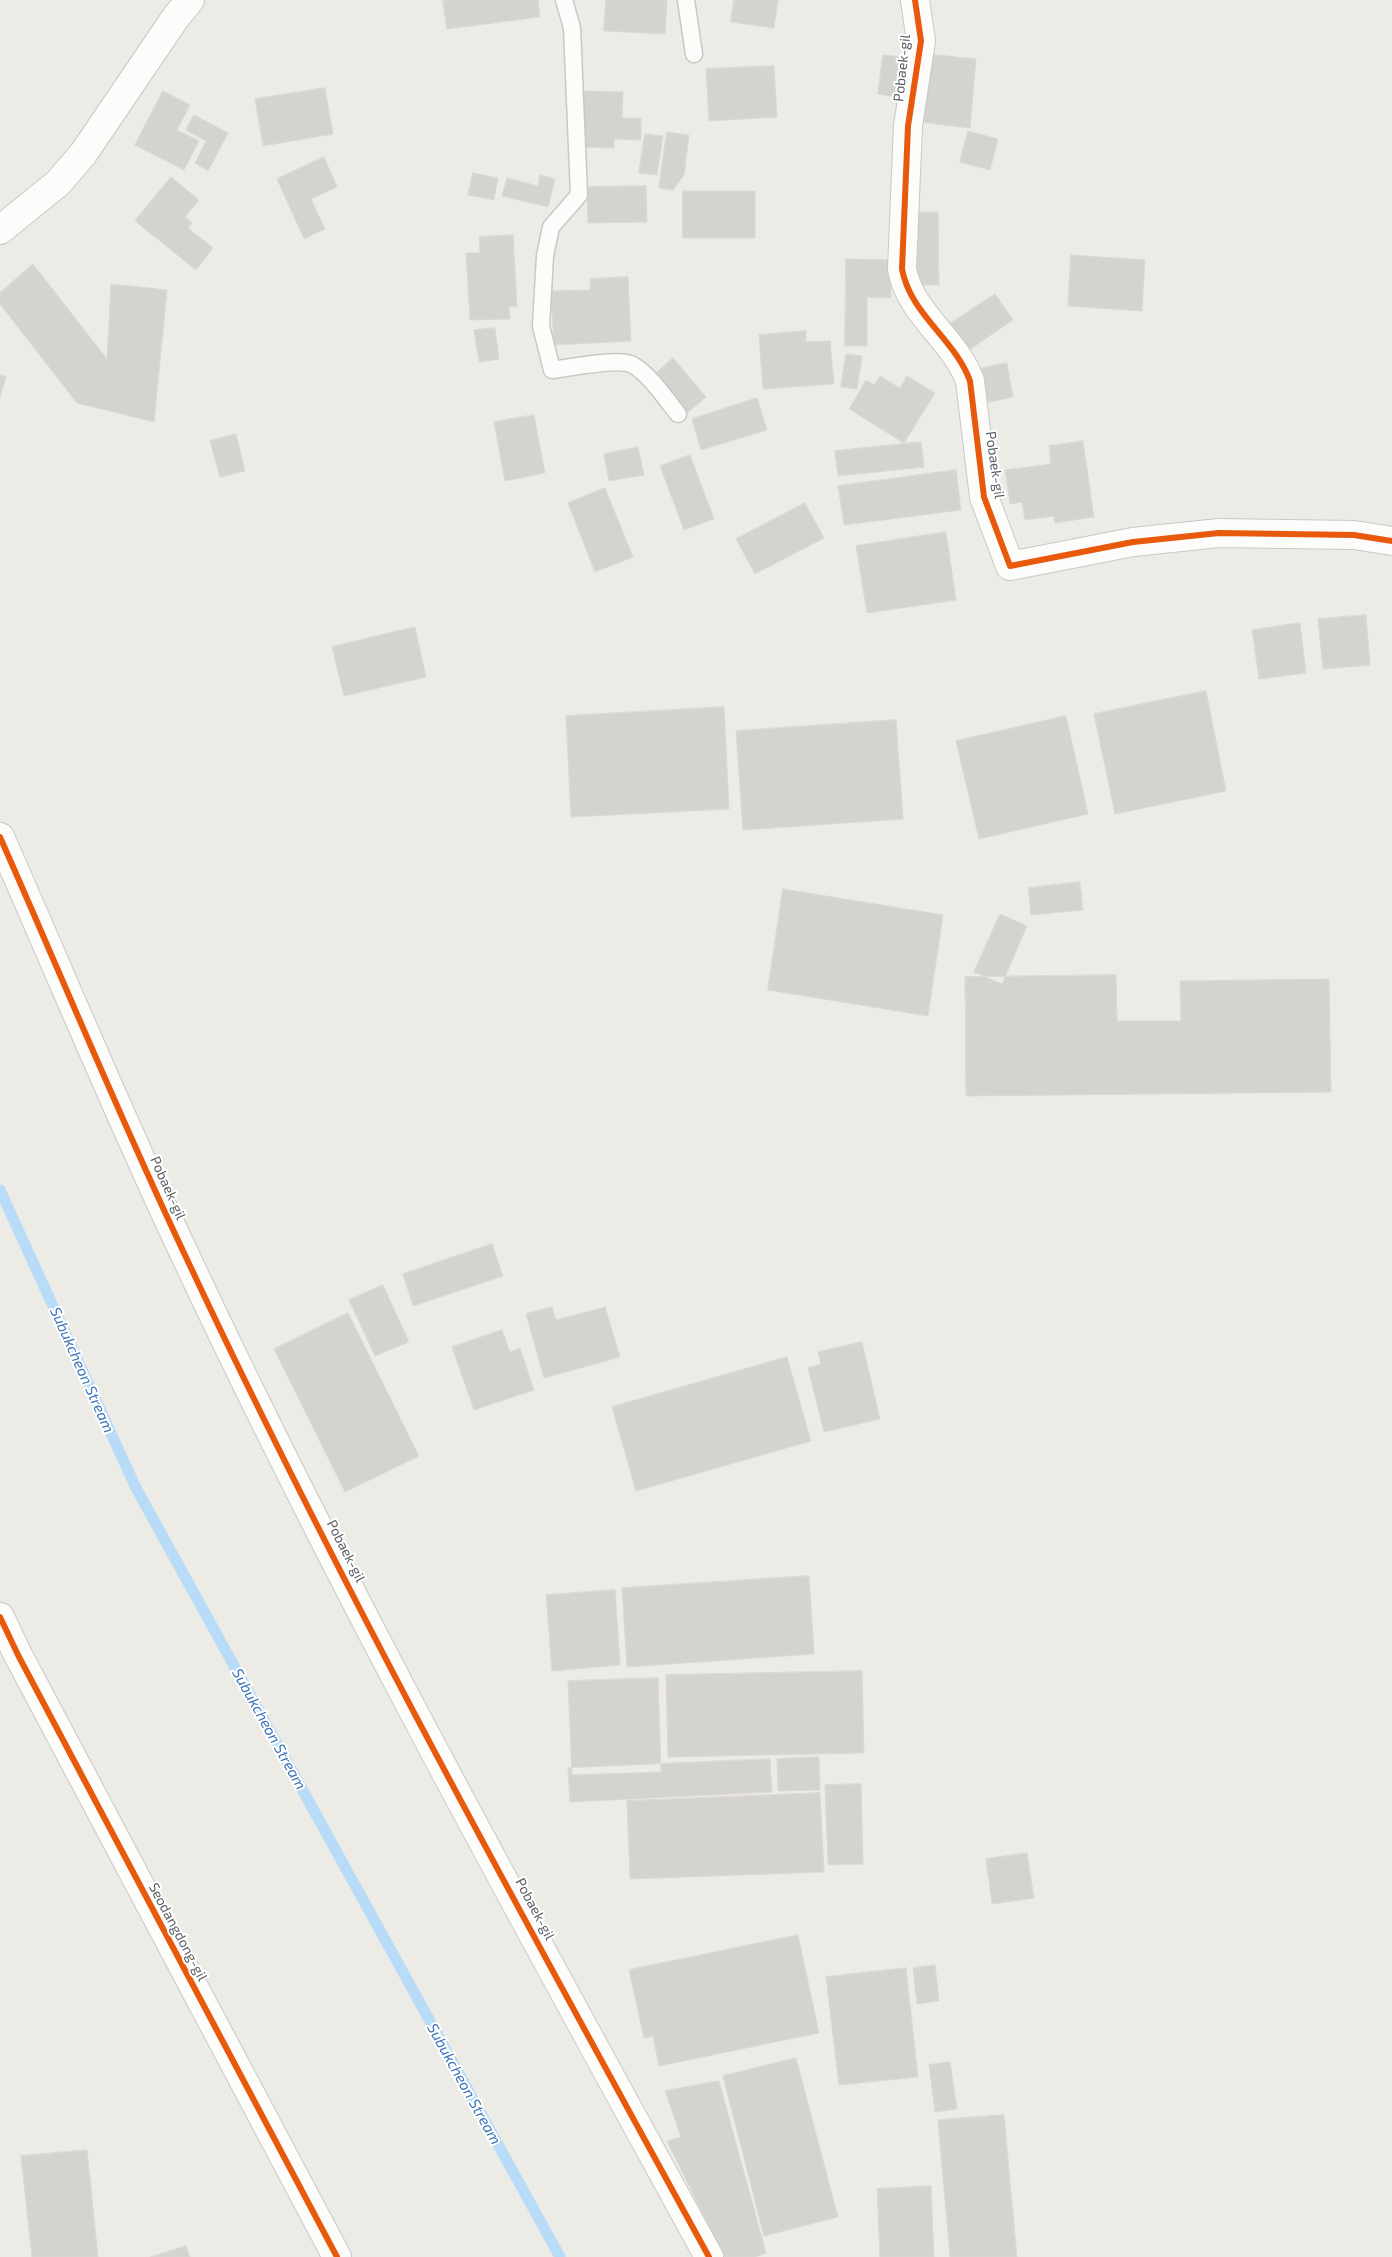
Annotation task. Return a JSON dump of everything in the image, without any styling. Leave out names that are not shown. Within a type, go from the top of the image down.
[{"type":"street","points":[[0,230],[58,183],[83,154],[176,17],[190,0]]},
{"type":"street","name":"Pobaek-gil","points":[[915,0],[921,41],[908,126],[903,275],[914,300],[964,364],[970,381],[984,497],[1010,566],[1124,543],[1219,533],[1354,535],[1392,541]]},
{"type":"street","name":"Pobaek-gil","points":[[0,836],[182,1250],[257,1404],[398,1682],[709,2257]]},
{"type":"street","name":"Seodangdong-gil","points":[[0,1617],[27,1672],[337,2257]]},
{"type":"lane","points":[[564,0],[572,28],[579,196],[551,227],[545,256],[541,326],[552,370],[617,362],[632,364],[678,414]]},
{"type":"lane","points":[[686,0],[694,54]]},
{"type":"building","points":[[443,0],[538,0],[540,17],[447,29]]},
{"type":"building","points":[[606,0],[667,0],[665,34],[604,31]]},
{"type":"building","points":[[734,0],[778,0],[774,28],[731,22]]},
{"type":"building","points":[[927,54],[976,59],[970,128],[920,122]]},
{"type":"building","points":[[883,55],[902,57],[897,97],[878,94]]},
{"type":"building","points":[[774,66],[777,117],[709,121],[706,69]]},
{"type":"building","points":[[325,88],[333,134],[263,146],[255,99]]},
{"type":"building","points":[[163,91],[190,105],[177,130],[199,141],[184,170],[135,145]]},
{"type":"building","points":[[582,91],[623,92],[622,118],[641,118],[641,140],[614,139],[614,148],[582,147]]},
{"type":"building","points":[[194,115],[228,133],[208,171],[195,163],[206,141],[186,130]]},
{"type":"building","points":[[968,131],[998,139],[990,170],[960,162]]},
{"type":"building","points":[[667,132],[689,135],[684,175],[673,190],[659,188]]},
{"type":"building","points":[[645,134],[663,136],[657,175],[639,173]]},
{"type":"building","points":[[324,157],[337,187],[311,199],[325,229],[304,239],[277,179]]},
{"type":"building","points":[[473,173],[498,178],[494,200],[468,195]]},
{"type":"building","points":[[540,175],[555,179],[548,207],[502,196],[507,178],[538,186]]},
{"type":"building","points":[[171,177],[199,200],[185,217],[192,223],[188,228],[213,248],[196,270],[135,221]]},
{"type":"building","points":[[646,186],[647,222],[588,223],[587,187]]},
{"type":"building","points":[[683,191],[755,191],[755,238],[683,238]]},
{"type":"building","points":[[915,212],[938,212],[939,285],[916,285]]},
{"type":"building","points":[[513,235],[517,306],[509,307],[510,319],[470,320],[466,253],[480,253],[479,237]]},
{"type":"building","points":[[1071,255],[1145,260],[1142,311],[1068,306]]},
{"type":"building","points":[[846,259],[891,260],[891,298],[867,297],[867,346],[845,346]]},
{"type":"building","points":[[33,264],[107,359],[111,284],[167,290],[154,422],[77,403],[0,304],[0,293]]},
{"type":"building","points":[[628,277],[631,341],[554,345],[551,291],[590,290],[590,279]]},
{"type":"building","points":[[995,294],[1013,320],[966,352],[948,325]]},
{"type":"building","points":[[495,328],[499,359],[479,362],[474,330]]},
{"type":"building","points":[[806,331],[806,342],[830,341],[834,384],[763,389],[759,335]]},
{"type":"building","points":[[846,354],[862,356],[857,389],[841,387]]},
{"type":"building","points":[[673,358],[706,397],[687,413],[654,375]]},
{"type":"building","points":[[1007,363],[1013,397],[985,403],[978,369]]},
{"type":"building","points":[[0,375],[6,377],[0,397]]},
{"type":"building","points":[[880,376],[900,388],[907,376],[935,393],[904,443],[849,409],[866,380],[874,385]]},
{"type":"building","points":[[757,398],[767,430],[701,450],[692,419]]},
{"type":"building","points":[[534,415],[545,473],[505,481],[494,422]]},
{"type":"building","points":[[236,434],[245,471],[220,477],[210,441]]},
{"type":"building","points":[[1083,441],[1094,517],[1055,523],[1054,516],[1025,520],[1022,502],[1010,504],[1005,470],[1051,464],[1049,446]]},
{"type":"building","points":[[921,442],[924,467],[838,476],[835,451]]},
{"type":"building","points":[[638,447],[644,475],[609,481],[604,454]]},
{"type":"building","points":[[690,455],[714,519],[684,530],[660,466]]},
{"type":"building","points":[[956,470],[961,510],[844,525],[838,486]]},
{"type":"building","points":[[605,488],[633,557],[595,572],[568,503]]},
{"type":"building","points":[[805,503],[824,538],[755,574],[736,539]]},
{"type":"building","points":[[946,532],[956,600],[867,613],[856,546]]},
{"type":"building","points":[[1366,615],[1370,665],[1323,669],[1318,619]]},
{"type":"building","points":[[1300,623],[1306,673],[1259,679],[1252,630]]},
{"type":"building","points":[[415,627],[426,677],[344,696],[332,647]]},
{"type":"building","points":[[1206,691],[1226,791],[1115,814],[1094,714]]},
{"type":"building","points":[[724,707],[729,809],[571,817],[566,716]]},
{"type":"building","points":[[1066,716],[1088,814],[979,839],[956,741]]},
{"type":"building","points":[[896,720],[903,819],[743,830],[736,731]]},
{"type":"building","points":[[1080,882],[1083,910],[1031,915],[1028,888]]},
{"type":"building","points":[[783,889],[943,915],[928,1016],[768,990]]},
{"type":"building","points":[[1000,914],[1027,926],[1002,984],[974,972]]},
{"type":"building","points":[[1116,975],[1117,1021],[1181,1021],[1180,981],[1329,979],[1331,1092],[966,1096],[965,977]]},
{"type":"building","points":[[492,1244],[503,1276],[413,1306],[403,1274]]},
{"type":"building","points":[[383,1285],[409,1342],[375,1356],[349,1300]]},
{"type":"building","points":[[552,1307],[556,1320],[605,1307],[620,1357],[544,1378],[526,1314]]},
{"type":"building","points":[[348,1313],[419,1456],[345,1492],[274,1349]]},
{"type":"building","points":[[502,1330],[510,1352],[520,1348],[534,1390],[474,1410],[452,1347]]},
{"type":"building","points":[[862,1342],[880,1419],[824,1432],[808,1368],[821,1364],[818,1352]]},
{"type":"building","points":[[787,1357],[811,1441],[636,1491],[612,1407]]},
{"type":"building","points":[[809,1576],[814,1654],[627,1667],[622,1588]]},
{"type":"building","points":[[615,1590],[620,1665],[552,1671],[546,1595]]},
{"type":"building","points":[[862,1671],[864,1753],[668,1757],[666,1675]]},
{"type":"building","points":[[658,1678],[661,1772],[572,1775],[568,1681]]},
{"type":"building","points":[[819,1757],[820,1790],[778,1791],[777,1759]]},
{"type":"building","points":[[770,1759],[772,1792],[570,1802],[568,1768]]},
{"type":"building","points":[[861,1784],[863,1864],[828,1865],[825,1785]]},
{"type":"building","points":[[820,1793],[824,1872],[630,1879],[627,1801]]},
{"type":"building","points":[[1027,1853],[1034,1898],[992,1904],[986,1859]]},
{"type":"building","points":[[798,1935],[819,2033],[659,2066],[653,2036],[644,2038],[629,1970]]},
{"type":"building","points":[[935,1965],[939,2001],[917,2004],[913,1968]]},
{"type":"building","points":[[906,1968],[918,2077],[839,2085],[826,1977]]},
{"type":"building","points":[[796,2058],[838,2217],[764,2236],[723,2076]]},
{"type":"building","points":[[950,2062],[957,2109],[935,2112],[929,2065]]},
{"type":"building","points":[[719,2081],[766,2253],[755,2257],[724,2257],[667,2141],[681,2137],[665,2091]]},
{"type":"building","points":[[1004,2115],[1017,2257],[950,2257],[938,2120]]},
{"type":"building","points":[[87,2150],[98,2257],[32,2257],[21,2156]]},
{"type":"building","points":[[931,2186],[934,2257],[880,2257],[877,2189]]},
{"type":"building","points":[[186,2246],[190,2257],[151,2257]]},
{"type":"waterway","name":"Subukcheon Stream","points":[[0,1190],[136,1488],[560,2257]]},
{"type":"cycle path","points":[[915,0],[921,41],[908,126],[902,269],[914,300],[954,352],[970,381],[984,497],[1010,566],[1133,542],[1219,533],[1354,535],[1392,541]]},
{"type":"cycle path","points":[[0,837],[113,1098],[160,1201],[245,1381],[308,1508],[439,1759],[709,2257]]},
{"type":"cycle path","points":[[0,1617],[18,1655],[337,2257]]}]
